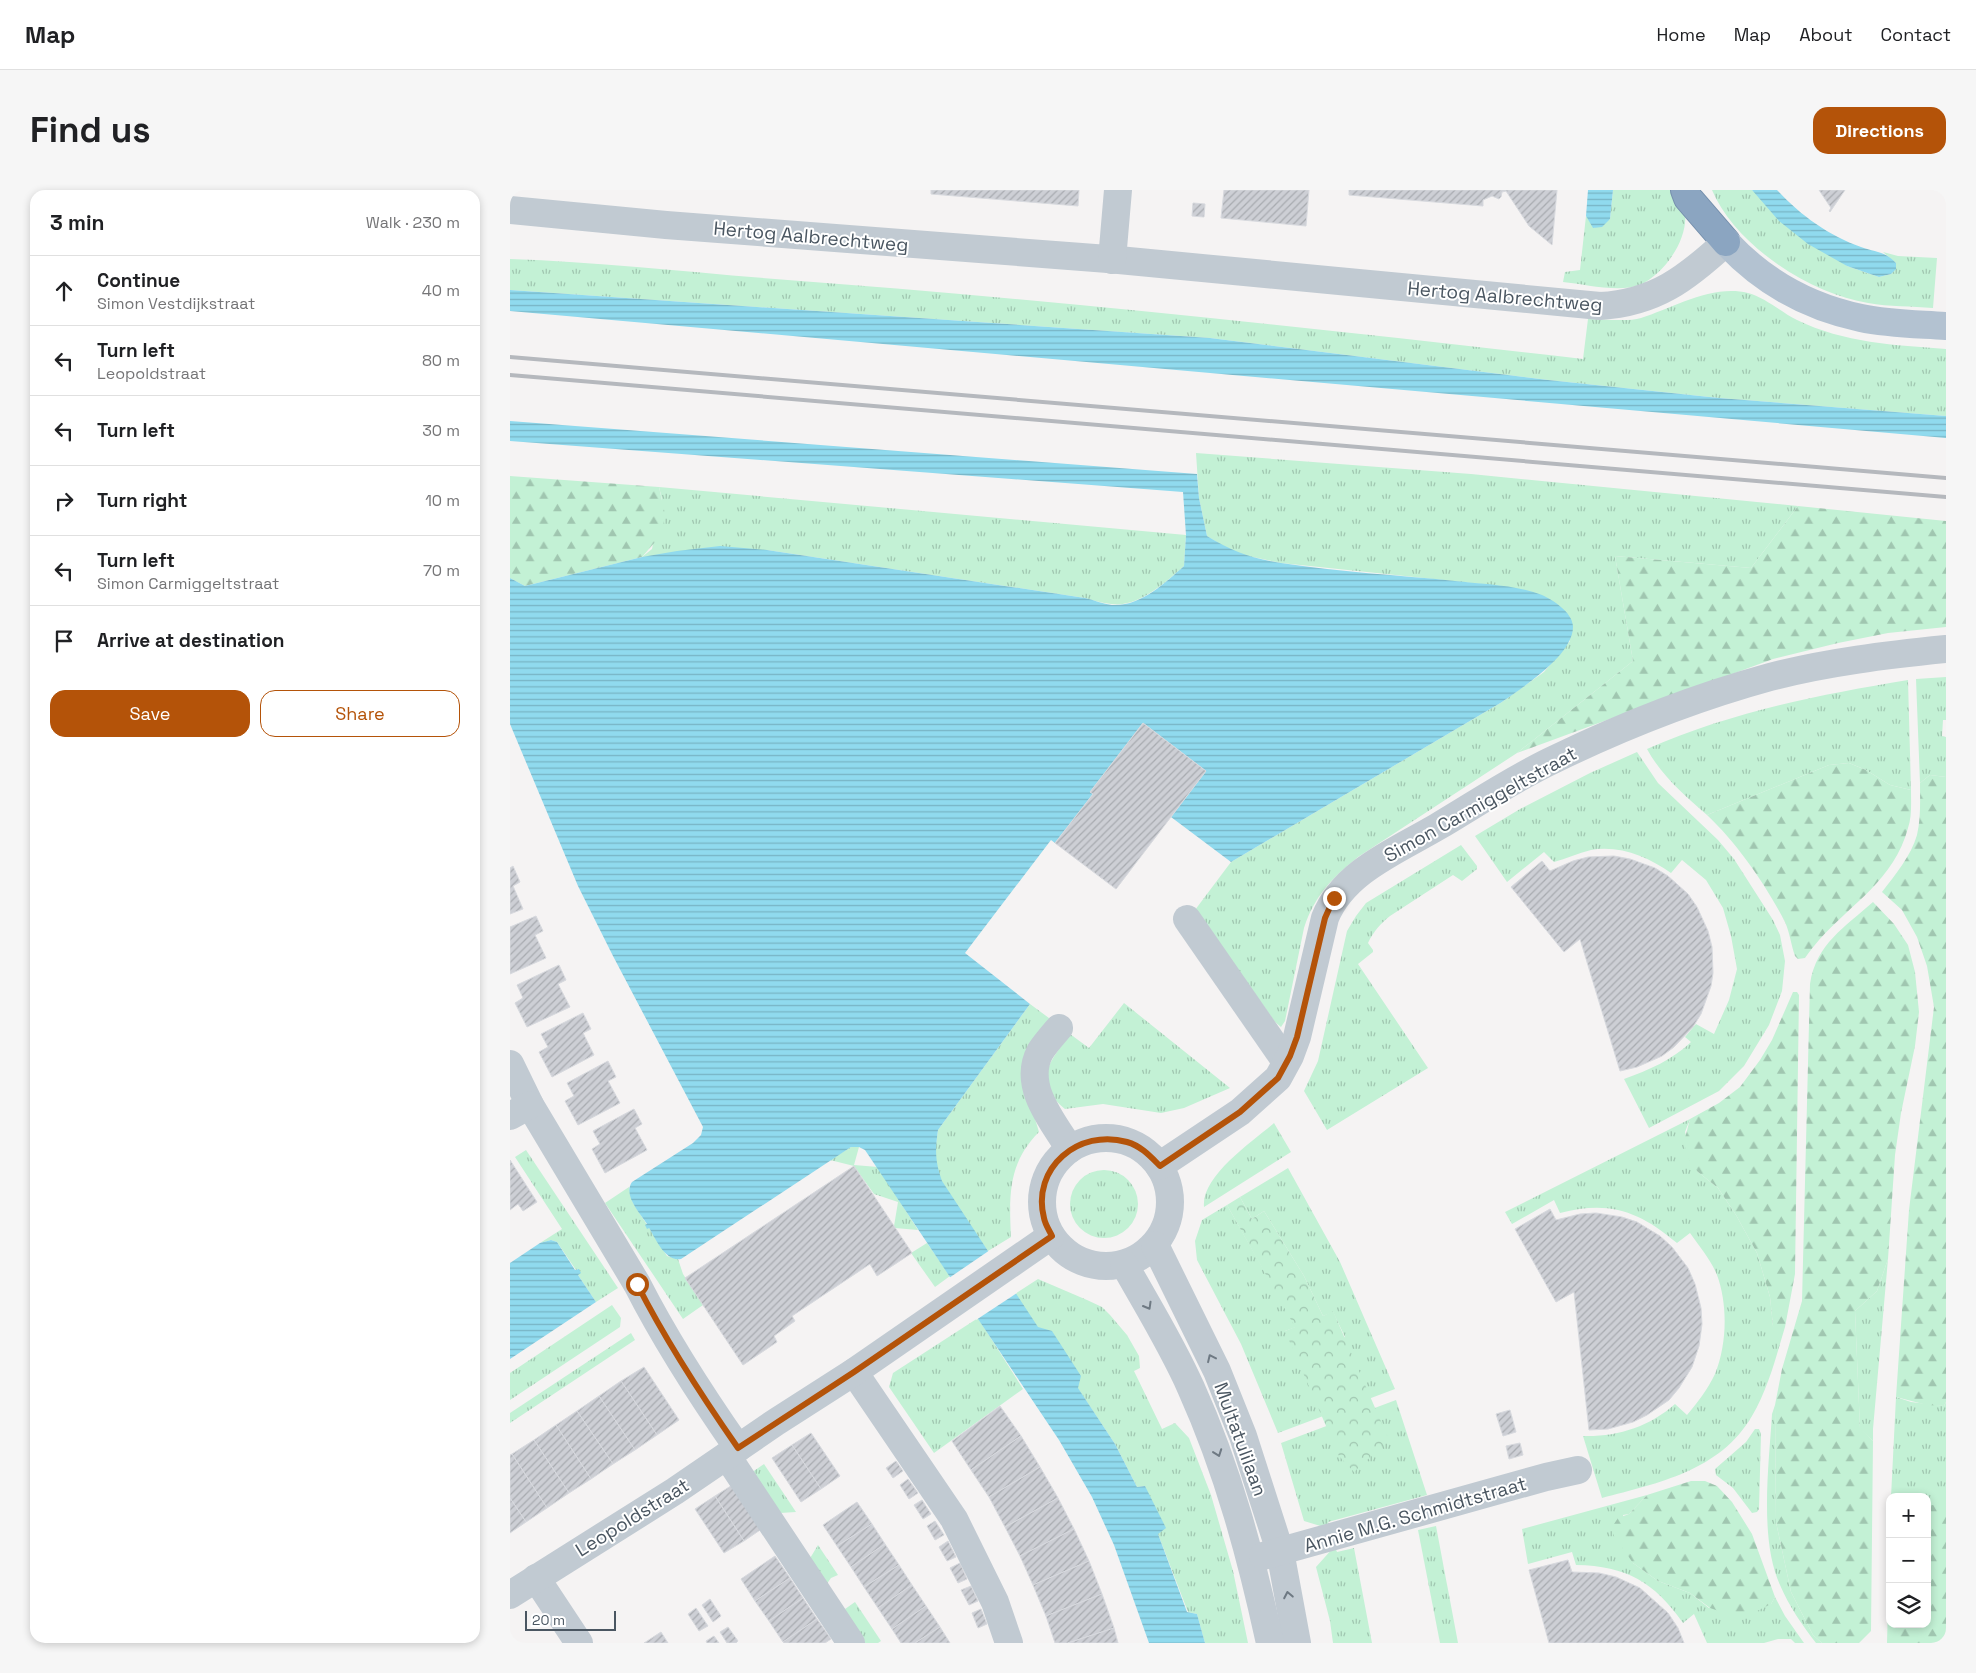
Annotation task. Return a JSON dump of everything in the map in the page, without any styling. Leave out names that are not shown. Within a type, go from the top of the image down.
[{"type":"highway","points":[[1685,190],[1688,198],[1726,242]]},
{"type":"highway","points":[[1704,190],[1726,242]]},
{"type":"main road","points":[[1726,242],[1739,256],[1771,282],[1817,306],[1863,318],[1946,326]]},
{"type":"street","points":[[1112,260],[1118,190]]},
{"type":"street","name":"Hertog Aalbrechtweg","points":[[510,210],[666,225],[1112,260],[1600,306],[1638,300],[1659,293],[1690,274],[1726,242]]},
{"type":"street","name":"Simon Carmiggeltstraat","points":[[1160,1166],[1240,1112],[1278,1078],[1297,1037],[1329,908],[1344,887],[1371,866],[1554,759],[1630,726],[1771,677],[1838,663],[1908,653],[1946,650]]},
{"type":"street","points":[[1188,919],[1286,1062]]},
{"type":"street","points":[[1059,1028],[1040,1053],[1034,1077],[1036,1090],[1043,1105],[1070,1149]]},
{"type":"street","points":[[510,1064],[520,1110],[637,1284],[652,1314],[710,1407],[732,1452],[851,1643]]},
{"type":"street","points":[[1108,1138],[1121,1140],[1146,1151],[1160,1166],[1168,1182],[1171,1200],[1169,1218],[1164,1232],[1155,1245],[1146,1253],[1124,1264],[1109,1266],[1092,1265],[1076,1259],[1062,1249],[1052,1236],[1044,1218],[1042,1198],[1046,1180],[1056,1162],[1070,1149],[1088,1140],[1108,1138]]},
{"type":"street","name":"Leopoldstraat","points":[[510,1595],[675,1491],[854,1372],[1052,1236]]},
{"type":"street","name":"Multatulilaan","points":[[1155,1245],[1217,1370],[1243,1436],[1280,1551],[1297,1643]]},
{"type":"street","name":"Multatulilaan","points":[[1124,1264],[1163,1331],[1191,1388],[1218,1454],[1252,1559],[1270,1643]]},
{"type":"street","points":[[854,1372],[954,1519],[995,1602],[1009,1643]]},
{"type":"street","name":"Annie M.G. Schmidtstraat","points":[[1252,1559],[1546,1477],[1578,1470]]},
{"type":"street","points":[[536,1578],[579,1643]]},
{"type":"green space","points":[[1613,190],[1674,190],[1685,211],[1685,224],[1678,246],[1657,274],[1639,285],[1612,288],[1563,282],[1565,272],[1580,270],[1586,216],[1594,228],[1610,219]]},
{"type":"green space","points":[[1712,190],[1752,190],[1847,266],[1879,277],[1891,274],[1896,268],[1896,263],[1883,252],[1898,256],[1937,258],[1933,308],[1868,303],[1846,298],[1799,278],[1756,248],[1738,230],[1723,210]]},
{"type":"green space","points":[[510,259],[609,265],[1078,305],[1280,325],[1583,359],[1588,319],[1636,319],[1707,294],[1734,291],[1755,295],[1797,320],[1833,334],[1870,342],[1946,349],[1946,416],[1719,398],[1548,380],[1210,338],[510,290]]},
{"type":"green space","points":[[1196,453],[1471,474],[1798,506],[1751,568],[1615,556],[1633,661],[1517,753],[1358,857],[1332,880],[1308,916],[1285,1021],[1281,1027],[1275,1022],[1195,910],[1231,862],[1502,702],[1544,672],[1570,641],[1516,589],[1281,563],[1243,555],[1228,549],[1207,536],[1199,498]]},
{"type":"green space","points":[[510,476],[659,487],[665,514],[662,534],[642,557],[525,586],[510,578]]},
{"type":"green space","points":[[659,487],[1186,535],[1184,566],[1141,598],[1121,604],[1108,604],[1085,598],[767,550],[642,557],[652,549],[662,499]]},
{"type":"green space","points":[[1798,506],[1946,521],[1946,627],[1888,633],[1773,659],[1517,753],[1633,661],[1615,556],[1751,568]]},
{"type":"green space","points":[[1946,677],[1946,720],[1943,720],[1942,736],[1946,737],[1946,777],[1930,775],[1920,783],[1916,679]]},
{"type":"green space","points":[[1908,680],[1911,790],[1890,785],[1866,770],[1849,763],[1829,765],[1707,815],[1666,776],[1647,749],[1711,725],[1775,706]]},
{"type":"green space","points":[[1637,752],[1658,783],[1718,840],[1734,859],[1773,920],[1780,935],[1785,961],[1782,991],[1769,1025],[1744,1066],[1719,1091],[1649,1128],[1624,1079],[1660,1064],[1684,1048],[1691,1042],[1685,1037],[1696,1024],[1714,1034],[1729,1000],[1737,969],[1731,936],[1723,908],[1706,880],[1682,860],[1671,873],[1643,857],[1612,849],[1591,850],[1554,862],[1544,852],[1507,882],[1475,836],[1520,809],[1590,773]]},
{"type":"green space","points":[[1849,763],[1866,770],[1890,785],[1911,790],[1909,824],[1902,846],[1882,877],[1819,940],[1805,958],[1798,959],[1795,956],[1785,922],[1769,894],[1740,851],[1707,815],[1829,765]]},
{"type":"green space","points":[[1930,775],[1946,777],[1946,1402],[1944,1406],[1927,1405],[1896,1397],[1909,1210],[1934,1007],[1927,966],[1917,937],[1902,910],[1882,892],[1902,865],[1914,843],[1919,822],[1920,783]]},
{"type":"green space","points":[[1461,845],[1477,866],[1477,869],[1462,881],[1453,875],[1390,916],[1377,928],[1368,943],[1373,952],[1358,964],[1428,1068],[1327,1130],[1304,1091],[1318,1061],[1347,931],[1366,903]]},
{"type":"green space","points":[[1873,902],[1894,924],[1908,945],[1915,972],[1919,1012],[1915,1046],[1901,1113],[1895,1155],[1888,1259],[1877,1291],[1855,1311],[1860,1428],[1873,1441],[1871,1631],[1859,1643],[1822,1643],[1813,1635],[1791,1592],[1776,1522],[1775,1405],[1782,1369],[1802,1301],[1810,984],[1813,970],[1825,947],[1842,928]]},
{"type":"green space","points":[[1793,992],[1797,992],[1799,995],[1795,1274],[1785,1327],[1784,1330],[1777,1334],[1773,1326],[1770,1297],[1757,1253],[1736,1215],[1718,1188],[1692,1165],[1684,1142],[1690,1119],[1719,1103],[1740,1087],[1760,1060],[1772,1040]]},
{"type":"green space","points":[[1124,1003],[1230,1088],[1184,1108],[1161,1113],[1103,1104],[1065,1109],[1055,1099],[1046,1080],[1047,1071],[1056,1054],[1070,1034],[1089,1048]]},
{"type":"green space","points":[[1030,1004],[1053,1021],[1033,1112],[1039,1132],[1021,1156],[1016,1168],[1011,1193],[1011,1237],[988,1251],[957,1208],[938,1172],[935,1161],[935,1149],[938,1130]]},
{"type":"green space","points":[[1690,1119],[1685,1132],[1698,1172],[1718,1188],[1736,1215],[1757,1253],[1770,1297],[1773,1326],[1784,1330],[1785,1327],[1771,1373],[1758,1406],[1739,1435],[1723,1450],[1686,1472],[1666,1480],[1602,1498],[1583,1436],[1608,1435],[1632,1429],[1654,1419],[1675,1404],[1687,1415],[1712,1380],[1722,1350],[1725,1324],[1723,1299],[1717,1275],[1690,1233],[1677,1243],[1650,1223],[1623,1211],[1609,1208],[1594,1208],[1560,1213],[1554,1200],[1512,1224],[1505,1212]]},
{"type":"green space","points":[[1274,1123],[1291,1152],[1204,1207],[1205,1195],[1219,1172],[1241,1150]]},
{"type":"green space","points":[[851,1147],[859,1147],[854,1165],[878,1167],[918,1230],[895,1228],[898,1202],[874,1194],[854,1166],[830,1160]]},
{"type":"green space","points":[[526,1150],[618,1288],[596,1302],[578,1275],[578,1269],[576,1270],[557,1242],[551,1240],[540,1243],[562,1229],[515,1157]]},
{"type":"green space","points":[[1288,1168],[1340,1262],[1395,1389],[1278,1433],[1241,1344],[1197,1260],[1195,1241],[1202,1220],[1227,1205],[1296,1327],[1285,1331],[1335,1342],[1345,1337],[1333,1312],[1323,1316],[1304,1276],[1264,1211],[1252,1219],[1240,1197]]},
{"type":"green space","points":[[1097,1170],[1111,1170],[1123,1175],[1133,1185],[1138,1197],[1138,1211],[1133,1223],[1123,1233],[1111,1238],[1097,1238],[1085,1233],[1075,1223],[1070,1211],[1070,1197],[1075,1185],[1085,1175]]},
{"type":"green space","points":[[629,1187],[633,1203],[667,1256],[678,1259],[683,1274],[703,1305],[683,1319],[605,1203]]},
{"type":"green space","points":[[1240,1197],[1252,1219],[1264,1211],[1304,1276],[1323,1316],[1333,1311],[1389,1440],[1354,1472],[1339,1456],[1285,1331],[1295,1327],[1227,1205]]},
{"type":"green space","points":[[927,1243],[950,1276],[935,1287],[911,1253]]},
{"type":"green space","points":[[1888,1259],[1873,1441],[1860,1429],[1855,1311],[1877,1291]]},
{"type":"green space","points":[[1038,1279],[1102,1307],[1110,1315],[1127,1335],[1139,1356],[1140,1368],[1134,1371],[1162,1429],[1175,1423],[1189,1438],[1211,1495],[1233,1571],[1248,1643],[1205,1643],[1197,1614],[1188,1612],[1158,1534],[1145,1486],[1137,1487],[1115,1444],[1015,1294]]},
{"type":"green space","points":[[612,1305],[621,1318],[620,1327],[510,1400],[510,1373]]},
{"type":"green space","points":[[978,1318],[1023,1389],[934,1453],[889,1387],[893,1373]]},
{"type":"green space","points":[[631,1333],[635,1340],[510,1423],[510,1413]]},
{"type":"green space","points":[[1896,1397],[1911,1402],[1944,1406],[1946,1402],[1946,1505],[1931,1505],[1931,1493],[1891,1493]]},
{"type":"green space","points":[[1396,1400],[1427,1495],[1328,1522],[1330,1526],[1327,1528],[1304,1521],[1281,1443]]},
{"type":"green space","points":[[1775,1405],[1776,1522],[1791,1592],[1813,1635],[1822,1643],[1816,1643],[1796,1615],[1780,1585],[1769,1546],[1767,1501],[1772,1414]]},
{"type":"green space","points":[[1755,1429],[1759,1429],[1761,1434],[1759,1509],[1757,1512],[1752,1513],[1733,1488],[1716,1475],[1715,1469],[1746,1442]]},
{"type":"green space","points":[[764,1464],[796,1512],[780,1513],[748,1475]]},
{"type":"green space","points":[[1691,1481],[1705,1481],[1717,1486],[1732,1502],[1752,1534],[1775,1597],[1771,1604],[1755,1612],[1736,1614],[1710,1608],[1690,1593],[1658,1581],[1633,1563],[1614,1536],[1614,1524],[1618,1518],[1629,1514],[1647,1495]]},
{"type":"green space","points":[[1647,1495],[1629,1514],[1623,1515],[1633,1563],[1658,1581],[1690,1593],[1709,1608],[1771,1604],[1775,1597],[1785,1616],[1804,1643],[1795,1643],[1791,1639],[1778,1639],[1764,1643],[1707,1643],[1694,1614],[1683,1623],[1650,1587],[1625,1573],[1594,1566],[1576,1565],[1572,1552],[1528,1564],[1522,1529]]},
{"type":"green space","points":[[1931,1505],[1946,1505],[1946,1643],[1896,1643],[1896,1628],[1931,1628]]},
{"type":"green space","points":[[1436,1526],[1458,1643],[1440,1643],[1418,1530]]},
{"type":"green space","points":[[818,1545],[838,1575],[831,1578],[826,1585],[809,1560]]},
{"type":"green space","points":[[1335,1547],[1337,1552],[1354,1548],[1372,1643],[1333,1643],[1330,1621],[1316,1567]]},
{"type":"green space","points":[[855,1602],[881,1641],[878,1643],[860,1643],[845,1609]]},
{"type":"green space","points":[[1887,1628],[1896,1628],[1896,1643],[1887,1643]]},
{"type":"water","points":[[1588,190],[1613,190],[1610,219],[1602,227],[1593,228],[1586,216]]},
{"type":"water","points":[[1752,190],[1777,190],[1795,208],[1826,231],[1866,249],[1888,256],[1896,263],[1896,269],[1891,274],[1879,277],[1847,266],[1808,244],[1779,221]]},
{"type":"water","points":[[510,290],[1210,338],[1548,380],[1719,398],[1946,416],[1946,438],[510,311]]},
{"type":"water","points":[[510,421],[1197,474],[1199,498],[1207,536],[1242,554],[1303,566],[1522,589],[1542,595],[1556,603],[1566,611],[1572,621],[1571,637],[1557,659],[1522,688],[1502,702],[1231,862],[1171,817],[1206,771],[1143,723],[1091,791],[1093,794],[1055,843],[1051,840],[965,953],[1030,1004],[938,1130],[936,1156],[942,1181],[1038,1327],[1052,1331],[1081,1376],[1078,1388],[1115,1444],[1137,1487],[1145,1486],[1166,1528],[1158,1534],[1187,1612],[1197,1614],[1205,1643],[1149,1643],[1114,1545],[1092,1497],[1059,1440],[865,1150],[859,1147],[851,1147],[681,1259],[670,1257],[662,1249],[649,1228],[647,1229],[645,1225],[647,1224],[636,1209],[629,1192],[630,1187],[632,1182],[693,1143],[701,1135],[703,1127],[578,886],[510,724],[510,578],[525,586],[642,557],[720,546],[767,550],[1085,598],[1112,605],[1122,605],[1151,593],[1184,566],[1186,535],[1183,492],[510,441]]},
{"type":"water","points":[[551,1240],[557,1242],[575,1270],[579,1269],[581,1273],[578,1275],[596,1302],[510,1359],[510,1263],[540,1243]]},
{"type":"pier","points":[[990,1250],[1017,1293],[976,1320],[949,1278]]},
{"type":"building","points":[[931,190],[1079,190],[1078,206],[931,194]]},
{"type":"building","points":[[1224,190],[1309,190],[1306,226],[1221,218]]},
{"type":"building","points":[[1349,190],[1557,190],[1552,245],[1529,226],[1506,191],[1502,192],[1499,199],[1492,196],[1483,200],[1483,206],[1349,195]]},
{"type":"building","points":[[1819,190],[1845,190],[1830,212],[1831,208]]},
{"type":"building","points":[[1193,203],[1205,204],[1204,217],[1192,216]]},
{"type":"building","points":[[1143,723],[1206,771],[1116,889],[1055,843],[1093,794],[1090,792]]},
{"type":"building","points":[[1614,856],[1630,859],[1655,868],[1668,876],[1688,894],[1697,907],[1708,931],[1712,947],[1713,973],[1711,986],[1701,1014],[1693,1027],[1674,1047],[1662,1056],[1637,1067],[1620,1071],[1580,939],[1564,952],[1511,887],[1542,861],[1550,871],[1588,857]]},
{"type":"building","points":[[513,866],[520,882],[513,886],[523,909],[510,914],[510,868]]},
{"type":"building","points":[[536,916],[543,931],[535,935],[546,958],[510,974],[510,927]]},
{"type":"building","points":[[559,965],[566,980],[558,984],[570,1007],[527,1027],[515,1003],[523,998],[517,985]]},
{"type":"building","points":[[583,1013],[591,1029],[583,1033],[594,1055],[552,1077],[539,1052],[548,1047],[541,1034]]},
{"type":"building","points":[[608,1061],[616,1077],[608,1081],[620,1103],[578,1125],[565,1101],[574,1096],[567,1083]]},
{"type":"building","points":[[634,1109],[642,1124],[635,1128],[647,1150],[605,1173],[592,1149],[600,1144],[593,1131]]},
{"type":"building","points":[[510,1160],[537,1202],[523,1211],[518,1204],[510,1210]]},
{"type":"building","points":[[854,1166],[912,1253],[877,1276],[870,1264],[792,1316],[795,1321],[774,1336],[777,1342],[743,1365],[685,1278]]},
{"type":"building","points":[[1550,1209],[1556,1220],[1580,1214],[1596,1213],[1622,1217],[1637,1222],[1660,1236],[1672,1247],[1688,1268],[1695,1284],[1701,1308],[1702,1324],[1699,1346],[1692,1367],[1669,1400],[1633,1422],[1608,1429],[1589,1430],[1574,1292],[1556,1302],[1515,1229]]},
{"type":"building","points":[[644,1367],[679,1420],[657,1435],[621,1381]]},
{"type":"building","points":[[621,1381],[657,1435],[635,1450],[599,1396]]},
{"type":"building","points":[[599,1396],[635,1450],[613,1464],[577,1411]]},
{"type":"building","points":[[1000,1406],[1021,1436],[971,1470],[952,1441]]},
{"type":"building","points":[[1510,1410],[1516,1432],[1503,1436],[1496,1414]]},
{"type":"building","points":[[577,1411],[613,1464],[591,1479],[556,1425]]},
{"type":"building","points":[[556,1425],[591,1479],[569,1493],[534,1440]]},
{"type":"building","points":[[811,1433],[840,1476],[821,1489],[792,1445]]},
{"type":"building","points":[[1021,1436],[1040,1467],[989,1497],[971,1470]]},
{"type":"building","points":[[534,1440],[569,1493],[547,1508],[512,1454]]},
{"type":"building","points":[[1520,1443],[1523,1455],[1509,1459],[1506,1446]]},
{"type":"building","points":[[792,1445],[821,1489],[801,1502],[772,1458]]},
{"type":"building","points":[[512,1454],[547,1508],[526,1522],[510,1498],[510,1455]]},
{"type":"building","points":[[896,1461],[903,1471],[893,1478],[886,1468]]},
{"type":"building","points":[[1040,1467],[1058,1498],[1005,1527],[989,1497]]},
{"type":"building","points":[[908,1479],[918,1493],[909,1499],[900,1485]]},
{"type":"building","points":[[734,1484],[763,1528],[744,1541],[715,1496]]},
{"type":"building","points":[[715,1496],[744,1541],[724,1553],[695,1509]]},
{"type":"building","points":[[510,1498],[526,1522],[510,1533]]},
{"type":"building","points":[[1058,1498],[1074,1529],[1020,1556],[1005,1527]]},
{"type":"building","points":[[922,1500],[931,1514],[923,1519],[914,1505]]},
{"type":"building","points":[[857,1502],[872,1524],[837,1546],[823,1525]]},
{"type":"building","points":[[935,1521],[944,1535],[935,1540],[927,1526]]},
{"type":"building","points":[[872,1524],[885,1544],[851,1567],[837,1546]]},
{"type":"building","points":[[1074,1529],[1089,1561],[1033,1585],[1020,1556]]},
{"type":"building","points":[[948,1541],[956,1557],[947,1561],[939,1547]]},
{"type":"building","points":[[885,1544],[899,1565],[864,1587],[851,1567]]},
{"type":"building","points":[[775,1556],[790,1578],[755,1601],[741,1579]]},
{"type":"building","points":[[1568,1560],[1572,1572],[1599,1573],[1616,1577],[1640,1588],[1668,1613],[1678,1628],[1684,1643],[1549,1643],[1529,1570]]},
{"type":"building","points":[[1089,1561],[1102,1594],[1046,1616],[1033,1585]]},
{"type":"building","points":[[960,1563],[967,1579],[958,1583],[950,1568]]},
{"type":"building","points":[[899,1565],[912,1585],[878,1608],[864,1587]]},
{"type":"building","points":[[790,1578],[803,1598],[769,1621],[755,1601]]},
{"type":"building","points":[[912,1585],[926,1606],[892,1629],[878,1608]]},
{"type":"building","points":[[971,1586],[978,1601],[969,1605],[961,1590]]},
{"type":"building","points":[[1102,1594],[1114,1628],[1068,1643],[1055,1643],[1046,1616]]},
{"type":"building","points":[[803,1598],[817,1619],[783,1642],[769,1621]]},
{"type":"building","points":[[710,1599],[721,1616],[713,1622],[702,1605]]},
{"type":"building","points":[[926,1606],[940,1627],[915,1643],[901,1643],[892,1629]]},
{"type":"building","points":[[696,1608],[708,1626],[699,1631],[688,1614]]},
{"type":"building","points":[[981,1609],[987,1624],[978,1628],[972,1613]]},
{"type":"building","points":[[817,1619],[831,1639],[825,1643],[783,1642]]},
{"type":"building","points":[[728,1627],[738,1641],[736,1643],[727,1643],[720,1632]]},
{"type":"building","points":[[940,1627],[950,1643],[915,1643]]},
{"type":"building","points":[[1114,1628],[1118,1643],[1068,1643]]},
{"type":"building","points":[[661,1632],[668,1643],[644,1643]]},
{"type":"building","points":[[714,1636],[719,1643],[707,1643],[706,1641]]},
{"type":"railway","points":[[510,357],[1946,478]]},
{"type":"railway","points":[[510,375],[1946,497]]},
{"type":"route","points":[[637,1284],[652,1314],[738,1448],[854,1372],[1052,1236],[1044,1218],[1042,1198],[1046,1180],[1056,1162],[1070,1149],[1088,1140],[1108,1138],[1128,1142],[1146,1151],[1160,1166],[1240,1112],[1278,1078],[1290,1056],[1297,1037],[1325,918],[1334,898]]}]
